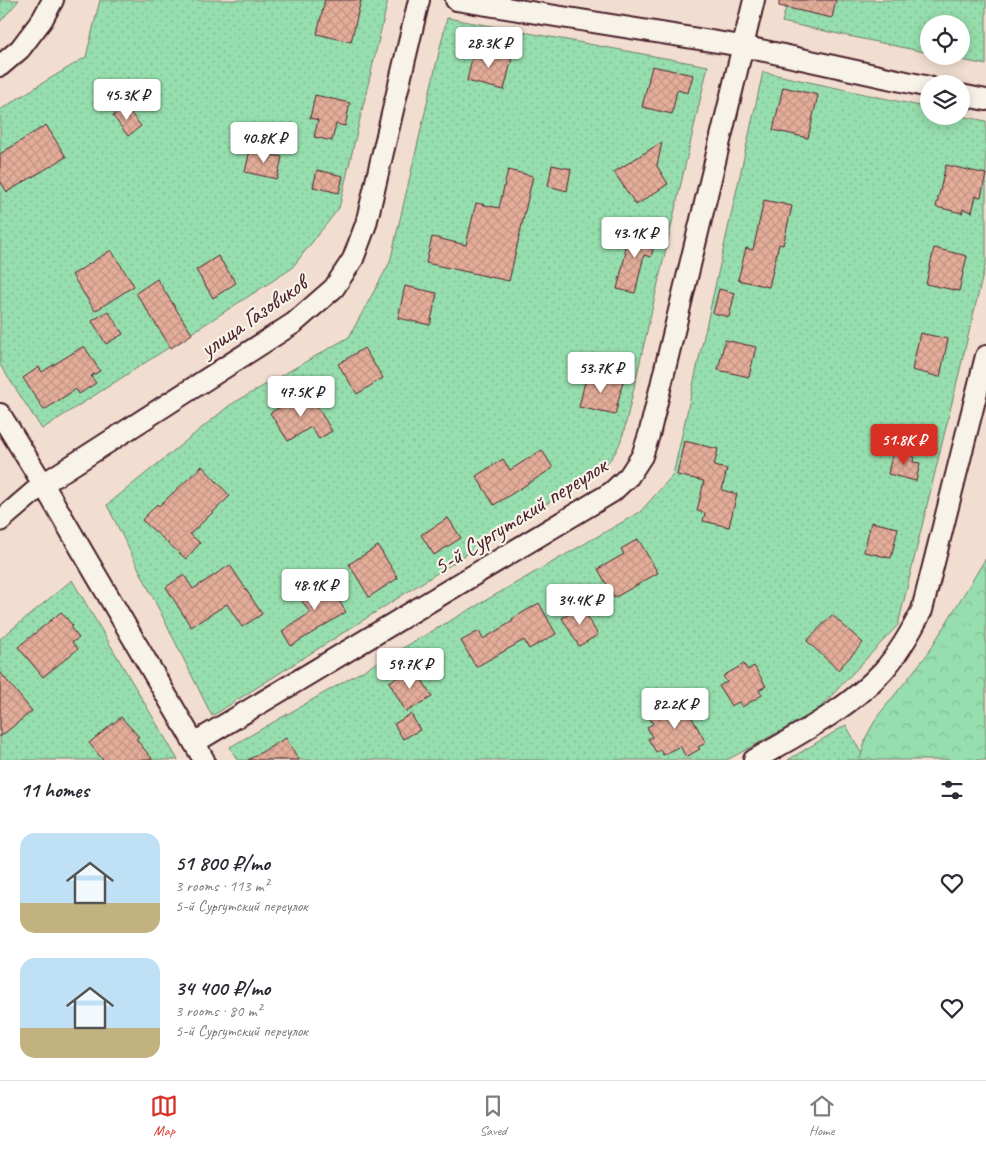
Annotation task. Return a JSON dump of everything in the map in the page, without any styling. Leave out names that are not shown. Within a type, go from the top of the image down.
[{"type":"street","points":[[0,66],[20,49],[42,20],[52,0]]},
{"type":"street","name":"улица Газовиков","points":[[0,520],[43,484],[294,323],[334,288],[353,259],[366,224],[419,0]]},
{"type":"street","points":[[456,0],[742,46],[920,85]]},
{"type":"street","name":"5-й Сургутский переулок","points":[[199,751],[612,492],[628,476],[642,456],[649,435],[754,0]]},
{"type":"street","points":[[970,97],[986,100]]},
{"type":"street","points":[[754,760],[827,718],[858,696],[884,670],[906,641],[922,610],[986,356]]},
{"type":"street","points":[[0,414],[199,751]]},
{"type":"green space","points":[[0,0],[19,0],[0,22]]},
{"type":"green space","points":[[100,0],[388,0],[339,208],[291,269],[42,429],[0,365],[0,110],[86,57]]},
{"type":"green space","points":[[788,0],[986,0],[986,65],[970,62],[970,15],[920,15],[920,51],[782,22]]},
{"type":"green space","points":[[447,18],[708,66],[622,438],[612,458],[598,471],[212,716],[107,505],[230,405],[349,337],[390,262]]},
{"type":"green space","points":[[763,72],[920,106],[920,125],[970,125],[970,118],[986,121],[986,262],[898,625],[817,711],[727,760],[237,760],[230,747],[640,512],[673,475]]},
{"type":"green space","points":[[986,558],[986,760],[860,760],[866,737],[877,717],[926,656]]},
{"type":"green space","points":[[72,580],[178,760],[0,760],[0,639]]},
{"type":"green space","points":[[846,725],[865,760],[788,760]]},
{"type":"building","points":[[325,0],[361,0],[351,42],[317,34]]},
{"type":"building","points":[[779,0],[836,0],[832,18],[779,6]]},
{"type":"building","points":[[474,49],[512,58],[504,90],[467,81]]},
{"type":"building","points":[[652,66],[693,75],[688,93],[677,90],[672,114],[642,107]]},
{"type":"building","points":[[783,87],[818,95],[808,138],[773,130]]},
{"type":"building","points":[[315,95],[350,103],[345,126],[336,124],[332,141],[314,137],[318,120],[310,118]]},
{"type":"building","points":[[125,106],[141,126],[128,136],[113,116]]},
{"type":"building","points":[[46,125],[66,157],[7,192],[0,181],[0,154]]},
{"type":"building","points":[[662,142],[657,166],[668,184],[636,205],[614,172]]},
{"type":"building","points":[[250,150],[282,157],[277,179],[245,172]]},
{"type":"building","points":[[552,165],[571,169],[567,191],[548,186]]},
{"type":"building","points":[[946,165],[986,174],[981,197],[976,196],[972,212],[963,209],[962,213],[936,207]]},
{"type":"building","points":[[317,170],[343,176],[339,193],[313,187]]},
{"type":"building","points":[[508,170],[533,176],[509,281],[426,263],[432,237],[466,245],[476,203],[499,208]]},
{"type":"building","points":[[764,200],[792,206],[783,245],[779,244],[769,287],[738,280],[746,248],[753,250]]},
{"type":"building","points":[[629,230],[656,236],[651,257],[644,255],[635,293],[617,289]]},
{"type":"building","points":[[934,248],[967,256],[959,291],[926,284]]},
{"type":"building","points":[[111,250],[134,286],[95,311],[72,275]]},
{"type":"building","points":[[218,256],[236,283],[213,298],[196,270]]},
{"type":"building","points":[[157,279],[192,334],[171,348],[136,293]]},
{"type":"building","points":[[405,286],[437,293],[430,325],[398,318]]},
{"type":"building","points":[[719,289],[735,293],[729,317],[713,313]]},
{"type":"building","points":[[108,311],[123,334],[106,344],[92,321]]},
{"type":"building","points":[[920,333],[948,339],[940,377],[912,370]]},
{"type":"building","points":[[725,340],[756,347],[749,377],[718,370]]},
{"type":"building","points":[[84,346],[100,371],[91,376],[96,383],[79,394],[76,389],[44,410],[23,378],[39,367],[42,372]]},
{"type":"building","points":[[364,348],[383,378],[357,394],[338,364]]},
{"type":"building","points":[[587,373],[623,381],[615,415],[579,407]]},
{"type":"building","points":[[309,393],[332,431],[319,439],[311,427],[288,441],[270,413],[294,399],[295,402]]},
{"type":"building","points":[[684,441],[718,449],[714,466],[727,469],[722,490],[737,494],[729,527],[703,521],[705,513],[697,511],[704,481],[677,475]]},
{"type":"building","points":[[542,450],[553,468],[494,505],[476,476],[503,459],[510,470]]},
{"type":"building","points":[[893,451],[914,456],[913,462],[920,463],[916,481],[888,474]]},
{"type":"building","points":[[202,466],[230,496],[190,534],[200,543],[186,559],[142,520],[157,504],[159,506]]},
{"type":"building","points":[[448,518],[461,538],[434,555],[421,535]]},
{"type":"building","points":[[871,522],[898,528],[891,558],[864,552]]},
{"type":"building","points":[[638,539],[658,573],[614,598],[598,569],[624,554],[621,549]]},
{"type":"building","points":[[378,546],[398,578],[369,597],[349,564]]},
{"type":"building","points":[[230,565],[262,614],[242,627],[227,604],[191,627],[166,587],[184,575],[193,589]]},
{"type":"building","points":[[324,577],[346,612],[291,646],[282,631],[310,613],[297,593]]},
{"type":"building","points":[[539,603],[556,634],[529,649],[524,640],[476,667],[461,641],[479,631],[483,639]]},
{"type":"building","points":[[582,607],[598,635],[579,646],[562,618]]},
{"type":"building","points":[[61,612],[73,626],[71,628],[79,638],[72,642],[78,649],[43,677],[18,647]]},
{"type":"building","points":[[832,615],[863,643],[838,670],[807,641]]},
{"type":"building","points":[[744,664],[747,670],[754,666],[766,686],[759,690],[762,695],[742,707],[739,702],[731,706],[719,686],[727,682],[723,676]]},
{"type":"building","points":[[415,667],[432,697],[406,712],[389,682]]},
{"type":"building","points":[[0,672],[32,711],[0,737]]},
{"type":"building","points":[[681,698],[706,743],[686,757],[680,746],[663,755],[660,750],[656,752],[648,739],[652,737],[647,727],[653,724],[649,717]]},
{"type":"building","points":[[411,714],[420,730],[403,739],[394,724]]},
{"type":"building","points":[[121,717],[139,737],[136,739],[153,760],[103,760],[89,743]]},
{"type":"building","points":[[286,738],[299,760],[248,760]]}]
